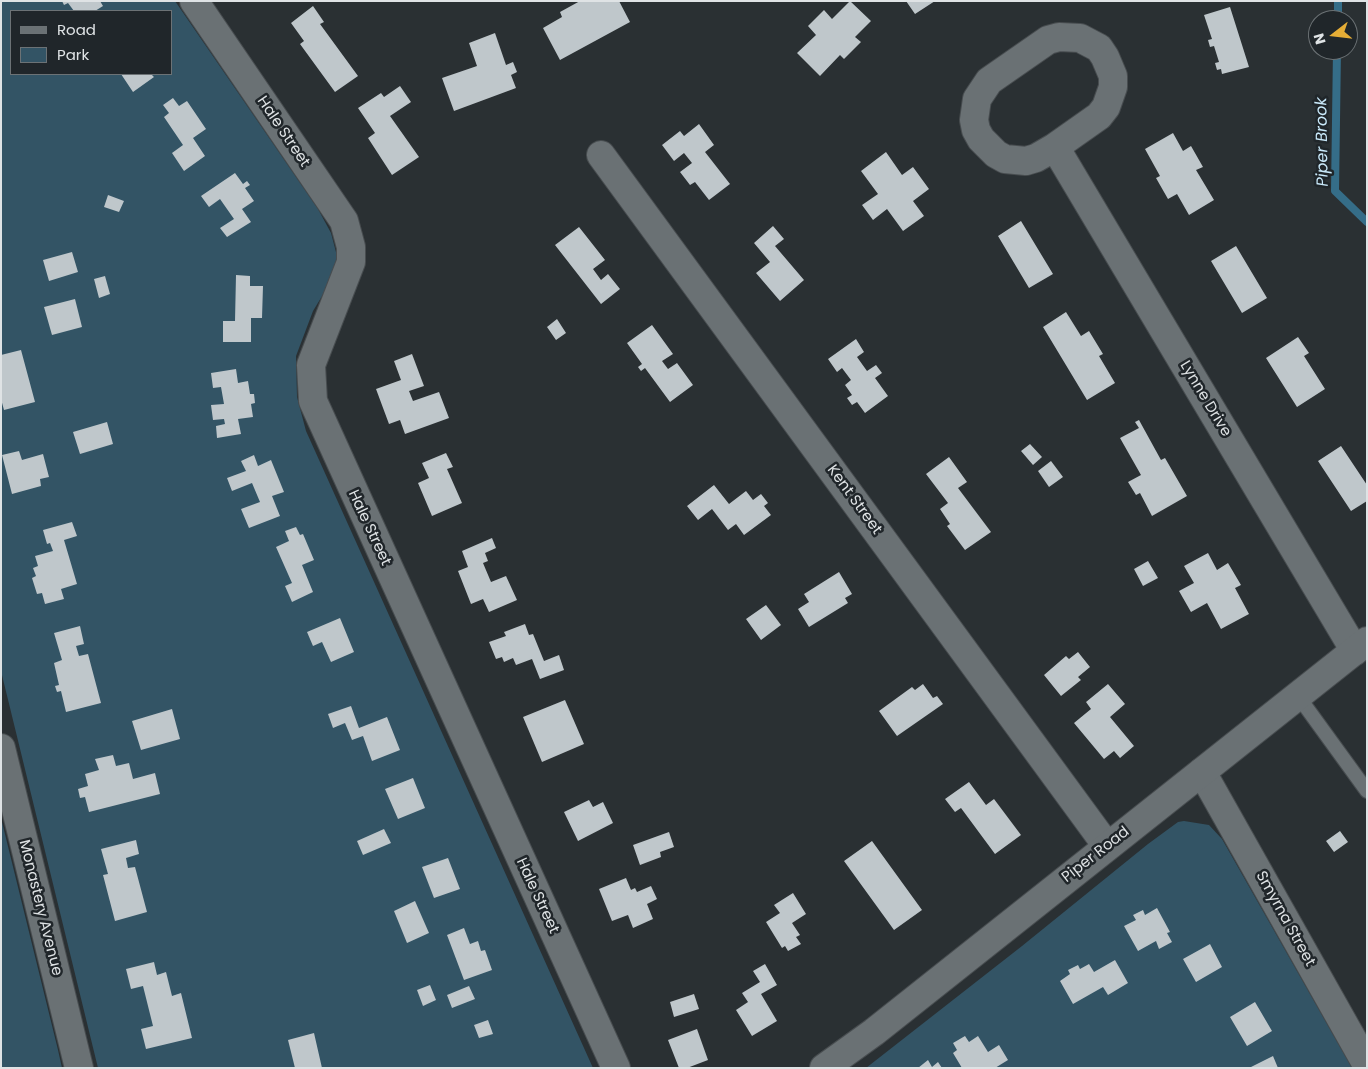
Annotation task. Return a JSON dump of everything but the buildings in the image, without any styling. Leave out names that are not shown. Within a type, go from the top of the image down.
[{"type":"street","name":"Hale Street","points":[[194,1],[346,227],[351,247],[351,262],[311,366],[313,401],[616,1068]]},
{"type":"street","points":[[1059,37],[1080,38],[1094,45],[1106,57],[1112,71],[1113,87],[1106,107],[1099,116],[1054,147],[1036,158],[1026,161],[1005,159],[996,154],[981,140],[974,120],[976,104],[982,90],[989,81],[1040,46],[1059,37]]},
{"type":"street","name":"Lynne Drive","points":[[1054,147],[1361,646]]},
{"type":"street","name":"Kent Street","points":[[601,155],[1107,846]]},
{"type":"street","name":"Piper Road","points":[[824,1068],[889,1020],[1361,646]]},
{"type":"street","name":"Monastery Avenue","points":[[1,748],[79,1068]]},
{"type":"street","name":"Smyrna Street","points":[[1202,772],[1367,1065]]},
{"type":"lane","points":[[1298,696],[1367,791]]},
{"type":"green space","points":[[1,1],[175,1],[318,209],[331,233],[337,256],[333,278],[313,311],[296,356],[297,397],[306,431],[593,1068],[98,1068],[1,671]]},
{"type":"green space","points":[[1,818],[58,1050],[62,1068],[1,1068]]},
{"type":"green space","points":[[1184,821],[1209,825],[1222,839],[1352,1068],[866,1068],[1148,844],[1178,822]]},
{"type":"waterway","name":"Piper Brook","points":[[1338,1],[1338,10]]},
{"type":"waterway","name":"Piper Brook","points":[[1337,60],[1335,191],[1367,222]]}]
